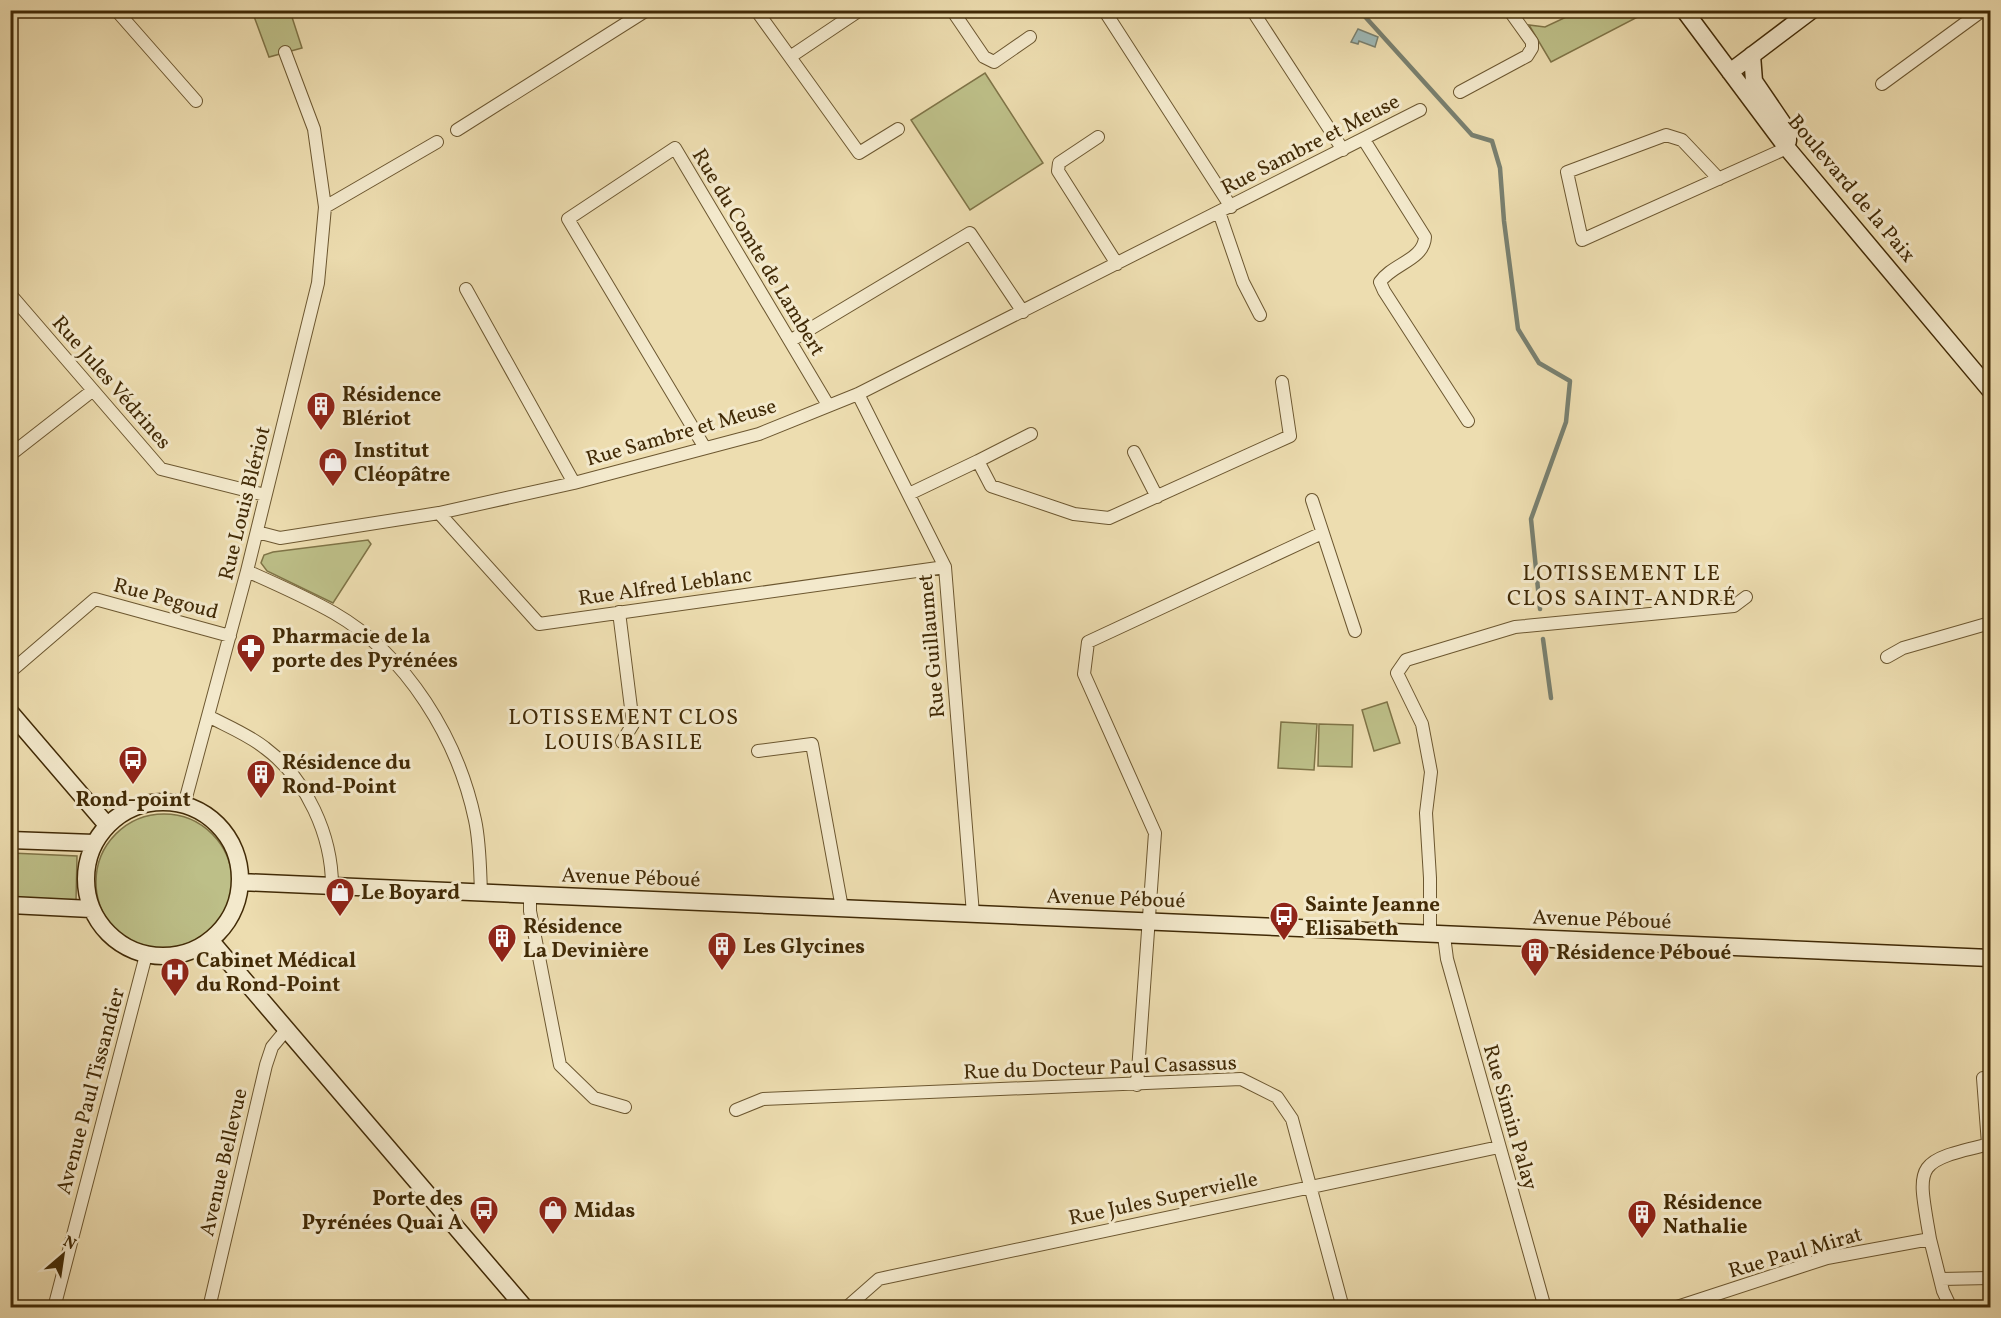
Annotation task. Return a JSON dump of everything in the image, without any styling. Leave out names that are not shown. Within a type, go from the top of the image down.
[{"type":"street","points":[[116,10],[196,101]]},
{"type":"street","points":[[457,130],[647,10]]},
{"type":"street","points":[[756,10],[859,153],[898,129]]},
{"type":"street","points":[[790,57],[860,10]]},
{"type":"street","points":[[952,10],[984,57],[994,62],[1030,37]]},
{"type":"street","points":[[1104,10],[1225,210]]},
{"type":"street","points":[[1252,10],[1343,150]]},
{"type":"street","points":[[1460,92],[1527,56],[1532,48],[1532,42],[1509,10]]},
{"type":"street","name":"Boulevard de la Paix","points":[[1684,10],[1787,148],[1990,390]]},
{"type":"street","points":[[1730,72],[1812,10]]},
{"type":"street","points":[[1882,84],[1983,10]]},
{"type":"street","name":"Rue Louis Blériot","points":[[184,805],[306,342],[318,283],[325,207],[314,129],[285,52]]},
{"type":"street","points":[[1719,179],[1682,140],[1666,135],[1567,172],[1582,240],[1719,179],[1787,148],[1788,131],[1754,81],[1752,55]]},
{"type":"street","name":"Rue Sambre et Meuse","points":[[257,532],[280,538],[439,513],[574,483],[759,434],[858,394],[1420,110]]},
{"type":"street","points":[[1098,137],[1059,163],[1058,171],[1117,264]]},
{"type":"street","points":[[1364,140],[1425,237],[1425,244],[1419,253],[1384,276],[1380,282],[1468,420]]},
{"type":"street","points":[[325,207],[437,142]]},
{"type":"street","name":"Rue du Comte de Lambert","points":[[705,448],[568,219],[675,148],[828,405]]},
{"type":"street","name":"Rue Sambre et Meuse","points":[[1225,210],[1244,282],[1260,315]]},
{"type":"street","points":[[790,341],[970,233],[1023,312]]},
{"type":"street","points":[[466,289],[574,483]]},
{"type":"street","name":"Rue Jules Védrines","points":[[10,294],[161,469],[265,495]]},
{"type":"street","points":[[978,461],[991,486],[1074,514],[1109,518],[1290,436],[1282,382]]},
{"type":"street","points":[[10,455],[92,391]]},
{"type":"street","name":"Rue Guillaumet","points":[[858,394],[945,567],[973,914]]},
{"type":"street","points":[[909,494],[1031,434]]},
{"type":"street","points":[[1134,452],[1157,497]]},
{"type":"street","points":[[1312,500],[1355,631]]},
{"type":"street","name":"Rue Alfred Leblanc","points":[[439,513],[539,624],[945,567]]},
{"type":"street","points":[[1137,1085],[1155,834],[1084,674],[1088,642],[1322,533]]},
{"type":"street","points":[[247,571],[335,613],[397,666],[423,698],[447,735],[463,777],[476,821],[481,893]]},
{"type":"street","name":"Rue Simin Palay","points":[[1545,1308],[1447,959],[1437,935],[1426,813],[1431,772],[1422,724],[1397,673],[1406,660],[1515,627],[1734,606],[1746,597]]},
{"type":"street","name":"Rue Pegoud","points":[[10,672],[95,599],[230,636]]},
{"type":"street","points":[[619,612],[633,724],[622,742]]},
{"type":"street","points":[[1887,657],[1903,648],[1990,623]]},
{"type":"street","points":[[10,712],[107,825]]},
{"type":"street","points":[[208,716],[266,748],[301,787],[323,828],[332,886]]},
{"type":"street","points":[[758,751],[812,744],[842,908]]},
{"type":"street","points":[[163,802],[184,805],[207,816],[225,834],[237,857],[240,882],[236,904],[226,924],[210,940],[191,951],[168,956],[146,955],[123,945],[105,930],[92,909],[85,873],[94,843],[107,825],[124,812],[143,804],[163,802]]},
{"type":"street","points":[[10,840],[94,843]]},
{"type":"street","name":"Avenue Péboué","points":[[240,882],[1990,958]]},
{"type":"street","points":[[530,895],[530,911],[560,1065],[594,1098],[625,1107]]},
{"type":"street","points":[[10,905],[92,909]]},
{"type":"street","points":[[210,940],[525,1308]]},
{"type":"street","name":"Avenue Paul Tissandier","points":[[54,1308],[146,955]]},
{"type":"street","name":"Avenue Bellevue","points":[[210,1308],[266,1065],[272,1047],[286,1030]]},
{"type":"street","points":[[1951,1308],[1930,1239],[1921,1184],[1926,1170],[1937,1157],[1989,1144],[1983,1078]]},
{"type":"street","name":"Rue du Docteur Paul Casassus","points":[[736,1110],[763,1099],[1241,1079],[1277,1097],[1293,1119],[1343,1308]]},
{"type":"street","name":"Rue Jules Supervielle","points":[[846,1308],[879,1279],[1499,1147]]},
{"type":"street","name":"Rue Paul Mirat","points":[[1674,1308],[1827,1258],[1930,1239]]},
{"type":"street","points":[[1941,1279],[1990,1278]]},
{"type":"green space","points":[[252,11],[290,11],[302,48],[269,57]]},
{"type":"green space","points":[[1579,11],[1649,11],[1551,62],[1529,25],[1545,27]]},
{"type":"green space","points":[[985,73],[1043,163],[970,210],[911,120]]},
{"type":"green space","points":[[368,540],[371,544],[333,603],[267,571],[261,563],[264,555],[273,552]]},
{"type":"green space","points":[[1387,702],[1400,743],[1374,751],[1362,710]]},
{"type":"green space","points":[[1281,722],[1317,724],[1314,770],[1278,768]]},
{"type":"green space","points":[[1319,724],[1353,725],[1352,767],[1318,766]]},
{"type":"green space","points":[[164,814],[190,820],[212,834],[226,856],[232,882],[226,908],[212,930],[190,944],[164,950],[138,944],[116,930],[102,908],[96,882],[102,856],[116,834],[138,820]]},
{"type":"green space","points":[[11,853],[77,856],[76,901],[11,898]]},
{"type":"water","points":[[1358,29],[1378,37],[1375,47],[1359,41],[1358,44],[1351,42]]},
{"type":"waterway","points":[[1359,10],[1472,135],[1492,141],[1500,168],[1504,221],[1518,329],[1539,363],[1570,381],[1566,422],[1531,519],[1540,609]]},
{"type":"waterway","points":[[1543,639],[1551,698]]},
{"type":"place","name":"Résidence Blériot","points":[[321,432]]},
{"type":"place","name":"Institut Cléopâtre","points":[[333,488]]},
{"type":"place","name":"Pharmacie de la porte des Pyrénées","points":[[251,674]]},
{"type":"place","name":"Rond-point","points":[[133,786]]},
{"type":"place","name":"Résidence du Rond-Point","points":[[261,800]]},
{"type":"place","name":"Le Boyard","points":[[340,918]]},
{"type":"place","name":"Sainte Jeanne Elisabeth","points":[[1284,942]]},
{"type":"place","name":"Résidence La Devinière","points":[[502,964]]},
{"type":"place","name":"Les Glycines","points":[[722,972]]},
{"type":"place","name":"Résidence Péboué","points":[[1535,978]]},
{"type":"place","name":"Cabinet Médical du Rond-Point","points":[[175,998]]},
{"type":"place","name":"Porte des Pyrénées Quai A","points":[[484,1236]]},
{"type":"place","name":"Midas","points":[[553,1236]]},
{"type":"place","name":"Résidence Nathalie","points":[[1642,1240]]},
{"type":"district","name":"LOTISSEMENT LE CLOS SAINT-ANDRÉ","points":[[1622,584]]},
{"type":"district","name":"LOTISSEMENT CLOS LOUIS BASILE","points":[[624,728]]}]
